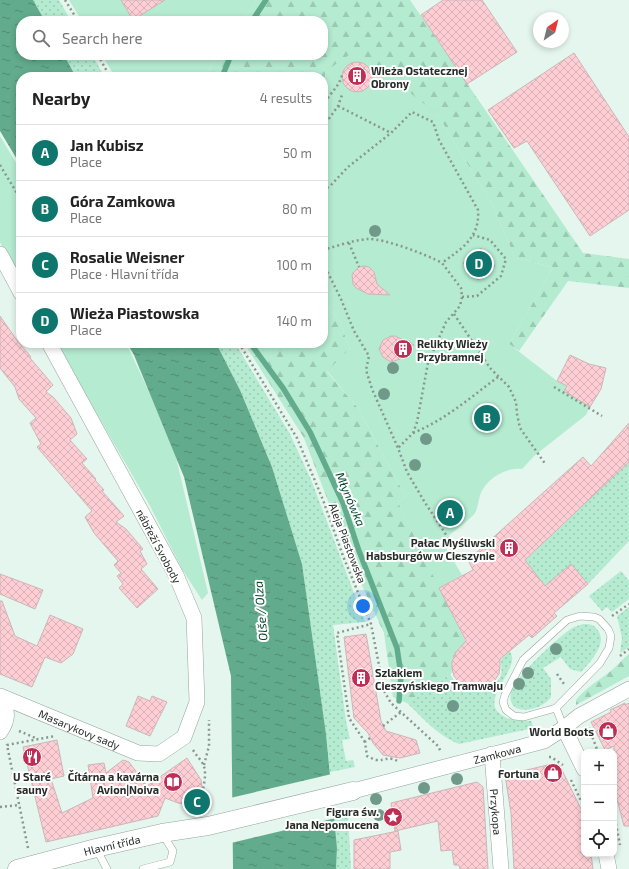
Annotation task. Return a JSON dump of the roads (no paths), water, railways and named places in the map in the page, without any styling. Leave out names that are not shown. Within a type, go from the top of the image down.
[{"type":"street","points":[[0,254],[16,284]]},
{"type":"street","name":"nábřeží Svobody","points":[[52,348],[176,575],[194,618],[197,702],[184,737],[160,754]]},
{"type":"street","name":"Zamkowa","points":[[353,791],[544,741],[579,716],[629,689]]},
{"type":"street","name":"Masarykovy sady","points":[[1,697],[138,753],[160,754]]},
{"type":"street","name":"Masarykovy sady","points":[[0,732],[5,725],[7,709],[1,697]]},
{"type":"street","points":[[564,728],[581,762]]},
{"type":"street","name":"Przykopa","points":[[492,754],[501,869]]},
{"type":"street","name":"Hlavní třída","points":[[17,869],[96,848],[162,833],[208,826],[353,791]]},
{"type":"street","points":[[607,857],[609,869]]},
{"type":"lane","points":[[580,616],[599,619],[608,629],[611,636],[609,648],[593,672],[556,708],[524,717],[514,716],[506,710],[503,702],[505,695],[523,660],[567,620],[580,616]]},
{"type":"lane","points":[[556,708],[564,728]]},
{"type":"lane","points":[[143,869],[170,862],[173,851],[162,833]]},
{"type":"lane","points":[[96,848],[107,869]]},
{"type":"water","points":[[0,0],[33,0],[42,16],[16,16],[16,60],[67,60],[73,72],[16,72],[16,158],[0,131]]},
{"type":"water","name":"Olše / Olza","points":[[130,348],[219,348],[240,390],[272,467],[302,564],[326,734],[337,848],[336,869],[233,869],[231,676],[184,477]]},
{"type":"waterway","name":"Młynówka","points":[[255,16],[266,0]]},
{"type":"waterway","name":"Młynówka","points":[[224,72],[229,60]]},
{"type":"waterway","name":"Młynówka","points":[[254,348],[283,388],[310,432],[343,503],[359,551],[397,648],[401,675],[399,701]]},
{"type":"place","name":"Wieża Ostatecznej Obrony","points":[[357,76]]},
{"type":"place","name":"Wieża Piastowska","points":[[479,264]]},
{"type":"place","name":"Relikty Wieży Przybramnej","points":[[403,349]]},
{"type":"place","name":"Góra Zamkowa","points":[[487,418]]},
{"type":"place","name":"Jan Kubisz","points":[[450,513]]},
{"type":"place","name":"Pałac Myśliwski Habsburgów w Cieszynie","points":[[509,548]]},
{"type":"place","name":"Szlakiem Cieszyńskiego Tramwaju","points":[[361,678]]},
{"type":"place","name":"World Boots","points":[[608,731]]},
{"type":"place","name":"U Staré sauny","points":[[32,757]]},
{"type":"place","name":"Fortuna","points":[[553,773]]},
{"type":"place","name":"Čítárna a kavárna Avion|Noiva","points":[[173,782]]},
{"type":"place","name":"Rosalie Weisner","points":[[197,802]]},
{"type":"place","name":"Figura św. Jana Nepomucena","points":[[393,817]]}]
